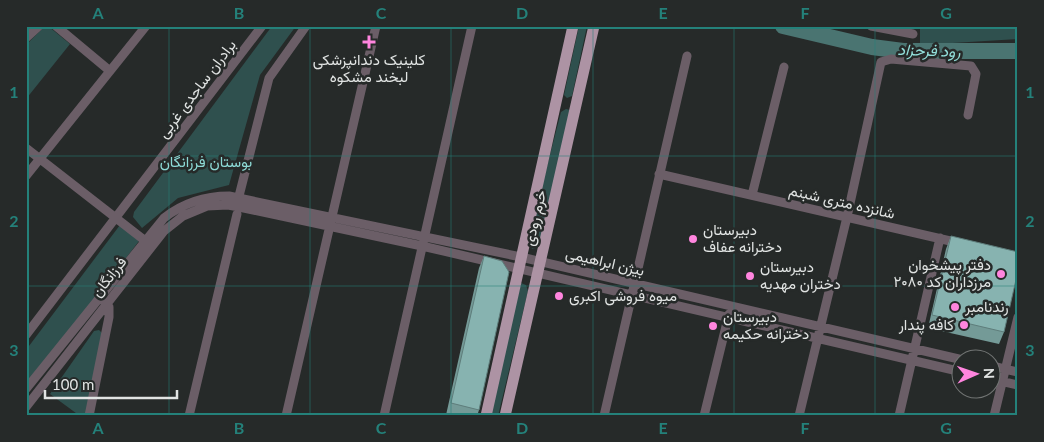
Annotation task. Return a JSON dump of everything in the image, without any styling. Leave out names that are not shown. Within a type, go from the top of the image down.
[{"type":"main road","name":"خرم رودی","points":[[486,416],[573,26]]},
{"type":"main road","name":"خرم رودی","points":[[505,416],[594,26]]},
{"type":"main road","points":[[557,101],[576,105]]},
{"type":"street","points":[[29,33],[39,26]]},
{"type":"street","points":[[56,26],[110,71]]},
{"type":"street","points":[[26,176],[146,26]]},
{"type":"street","name":"برادران ساجدی غربی","points":[[26,335],[262,26]]},
{"type":"street","points":[[189,416],[238,209],[239,196],[269,78],[306,26]]},
{"type":"street","points":[[384,416],[472,26]]},
{"type":"street","points":[[871,26],[913,34]]},
{"type":"street","points":[[286,416],[374,27]]},
{"type":"street","points":[[604,416],[687,56]]},
{"type":"street","points":[[799,416],[847,217],[880,65],[883,60],[891,59],[971,66],[976,74],[968,115]]},
{"type":"street","points":[[752,195],[784,67]]},
{"type":"street","points":[[26,148],[148,243]]},
{"type":"street","name":"شانزده متری شبنم","points":[[659,174],[969,245]]},
{"type":"street","name":"بیژن ابراهیمی","points":[[239,196],[330,221],[423,242],[540,262],[952,357]]},
{"type":"street","name":"فرزانگان","points":[[26,407],[103,300],[148,243],[164,218],[187,204],[212,197],[239,196]]},
{"type":"street","name":"فرزانگان","points":[[148,243],[172,224],[195,210],[218,205],[238,209]]},
{"type":"street","name":"بیژن ابراهیمی","points":[[238,209],[330,221]]},
{"type":"street","points":[[899,416],[940,238]]},
{"type":"street","name":"بیژن ابراهیمی","points":[[423,242],[519,270],[952,370]]},
{"type":"street","points":[[89,416],[109,317],[103,300]]},
{"type":"street","name":"فرزانگان","points":[[26,388],[103,300]]},
{"type":"street","points":[[704,416],[731,306]]},
{"type":"street","points":[[1018,317],[1002,381],[1018,385]]},
{"type":"street","points":[[1002,368],[1018,372]]},
{"type":"street","points":[[994,416],[998,400]]},
{"type":"green space","points":[[45,26],[48,26],[70,44],[26,99],[26,45]]},
{"type":"green space","name":"بوستان فرزانگان","points":[[272,26],[296,26],[260,75],[229,185],[178,198],[142,228],[133,217],[134,212]]},
{"type":"green space","points":[[579,26],[587,26],[572,96],[567,98],[564,95]]},
{"type":"green space","points":[[920,26],[1018,26],[1018,39],[920,45]]},
{"type":"green space","points":[[566,109],[570,110],[540,247],[532,249],[528,240],[561,112]]},
{"type":"green space","points":[[120,225],[139,241],[26,388],[26,350]]},
{"type":"green space","points":[[521,283],[526,285],[528,291],[498,416],[489,416]]},
{"type":"green space","points":[[99,330],[103,334],[86,416],[80,416],[50,394],[94,331]]},
{"type":"building","points":[[951,236],[1018,252],[1018,271],[1004,332],[932,315]]},
{"type":"building","points":[[484,256],[502,261],[509,272],[479,410],[451,403]]},
{"type":"waterway","name":"رود فرحزاد","points":[[783,26],[872,47],[903,51],[1018,51]]},
{"type":"place","name":"کلینیک دندانپزشکی لبخند مشکوه","points":[[369,42]]},
{"type":"place","name":"دبیرستان دخترانه عفاف","points":[[693,239]]},
{"type":"place","name":"دفتر پیشخوان مرزداران کد ۲۰۸۰","points":[[1001,274]]},
{"type":"place","name":"دبیرستان دختران مهدیه","points":[[750,276]]},
{"type":"place","name":"میوه فروشی اکبری","points":[[559,296]]},
{"type":"place","name":"رندنامبر","points":[[955,307]]},
{"type":"place","name":"کافه پندار","points":[[964,325]]},
{"type":"place","name":"دبیرستان دخترانه حکیمه","points":[[713,326]]}]
